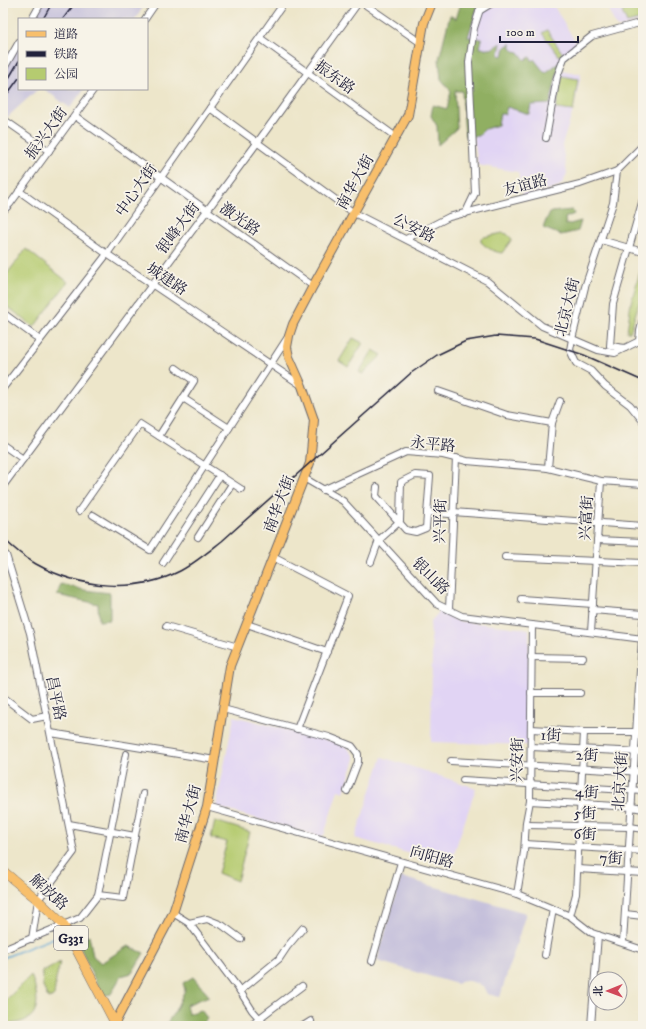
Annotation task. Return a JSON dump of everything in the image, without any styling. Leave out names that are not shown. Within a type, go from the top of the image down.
[{"type":"highway","name":"解放路","points":[[3,871],[38,900],[63,924],[114,1025]]},
{"type":"main road","name":"南华大街","points":[[114,1025],[173,913],[207,807],[230,666],[310,463],[314,420],[302,386],[289,357],[287,347],[289,336],[293,324],[313,286],[408,115],[424,23],[432,3]]},
{"type":"street","points":[[33,18],[41,3]]},
{"type":"street","points":[[146,18],[156,3]]},
{"type":"street","name":"中心大街","points":[[4,384],[107,254],[284,3]]},
{"type":"street","name":"银峰大街","points":[[3,486],[258,143],[358,3]]},
{"type":"street","points":[[363,3],[421,43]]},
{"type":"street","points":[[465,214],[475,193],[469,62],[474,28],[482,3]]},
{"type":"street","points":[[479,11],[492,3]]},
{"type":"street","points":[[546,138],[557,77],[564,58],[592,36],[643,22]]},
{"type":"street","name":"振东路","points":[[260,38],[396,137]]},
{"type":"street","points":[[3,70],[18,44]]},
{"type":"street","name":"振兴大街","points":[[3,210],[10,204],[20,191],[93,90]]},
{"type":"street","name":"公安路","points":[[210,108],[354,213],[487,281],[542,326],[598,350],[616,353],[625,348]]},
{"type":"street","name":"激光路","points":[[75,116],[313,286]]},
{"type":"street","points":[[3,119],[49,151]]},
{"type":"street","name":"友谊路","points":[[406,239],[450,217],[580,184],[617,171],[643,145]]},
{"type":"street","name":"北京大街","points":[[617,171],[613,203],[585,287],[570,350],[576,363],[591,371],[605,386],[630,404],[643,422]]},
{"type":"street","name":"城建路","points":[[20,191],[107,254],[302,386]]},
{"type":"street","points":[[643,199],[613,304],[610,346],[625,348],[641,338],[643,319]]},
{"type":"street","points":[[601,240],[643,252]]},
{"type":"street","points":[[3,313],[40,340]]},
{"type":"street","points":[[93,515],[150,550],[289,336]]},
{"type":"street","points":[[159,436],[194,380],[176,368]]},
{"type":"street","points":[[438,391],[507,415],[552,423]]},
{"type":"street","points":[[183,398],[229,428]]},
{"type":"street","points":[[548,468],[552,423],[560,401]]},
{"type":"street","points":[[79,511],[140,424],[241,489]]},
{"type":"street","points":[[3,445],[23,459]]},
{"type":"street","name":"永平路","points":[[323,490],[406,452],[443,455],[467,461],[548,468]]},
{"type":"street","name":"兴平街","points":[[449,609],[456,458]]},
{"type":"street","name":"兴富街","points":[[548,468],[601,481],[591,632]]},
{"type":"street","points":[[163,563],[220,475]]},
{"type":"street","points":[[371,562],[379,540],[399,522],[401,482],[415,475],[430,476],[426,528],[416,532],[406,530],[399,522],[376,496],[377,487]]},
{"type":"street","name":"银山路","points":[[304,478],[343,501],[437,604],[462,616],[643,639]]},
{"type":"street","points":[[601,481],[643,484]]},
{"type":"street","points":[[198,537],[232,484]]},
{"type":"street","points":[[428,512],[449,514],[453,512],[598,521],[643,526]]},
{"type":"street","points":[[597,540],[643,542]]},
{"type":"street","name":"昌平路","points":[[3,552],[6,555],[30,633],[74,852],[38,900]]},
{"type":"street","points":[[273,557],[348,596],[297,729]]},
{"type":"street","points":[[505,557],[643,563]]},
{"type":"street","points":[[521,599],[643,614]]},
{"type":"street","name":"北京大街","points":[[623,942],[643,622]]},
{"type":"street","points":[[246,624],[327,652]]},
{"type":"street","name":"兴安街","points":[[517,894],[530,801],[532,625]]},
{"type":"street","points":[[166,626],[238,647]]},
{"type":"street","points":[[531,657],[584,658]]},
{"type":"street","points":[[531,693],[580,693]]},
{"type":"street","points":[[3,697],[32,719],[47,716]]},
{"type":"street","points":[[223,710],[329,737],[352,746],[358,754],[358,762],[347,791]]},
{"type":"street","points":[[531,729],[584,732],[636,732]]},
{"type":"street","points":[[570,916],[576,894],[578,869],[584,732]]},
{"type":"street","points":[[50,733],[215,760]]},
{"type":"street","name":"1街","points":[[530,748],[643,752]]},
{"type":"street","points":[[3,950],[80,918],[98,895],[126,754]]},
{"type":"street","name":"2街","points":[[451,761],[643,772]]},
{"type":"street","points":[[463,780],[530,785],[633,789],[643,791]]},
{"type":"street","points":[[98,895],[123,898],[143,794]]},
{"type":"street","name":"4街","points":[[530,801],[632,807],[643,809]]},
{"type":"street","name":"向阳路","points":[[207,807],[517,894],[570,916],[592,933],[623,942],[643,950]]},
{"type":"street","points":[[69,824],[135,836]]},
{"type":"street","name":"5街","points":[[526,826],[630,827],[643,829]]},
{"type":"street","name":"6街","points":[[525,844],[643,851]]},
{"type":"street","points":[[372,961],[401,862]]},
{"type":"street","name":"7街","points":[[578,869],[643,873]]},
{"type":"street","points":[[32,939],[38,900]]},
{"type":"street","points":[[545,955],[552,909]]},
{"type":"street","points":[[173,913],[189,923],[266,1026]]},
{"type":"street","points":[[625,914],[643,916]]},
{"type":"street","points":[[189,923],[207,919],[222,925],[241,938]]},
{"type":"street","points":[[240,991],[279,959],[286,947],[303,928]]},
{"type":"street","points":[[591,1026],[598,935]]},
{"type":"street","points":[[249,1026],[302,986]]},
{"type":"street","points":[[302,1026],[311,1020]]},
{"type":"shaded area","points":[[42,3],[146,3],[136,18],[34,18]]},
{"type":"shaded area","points":[[479,3],[552,3],[578,46],[563,57],[559,70],[581,74],[573,111],[562,145],[567,173],[563,183],[556,188],[523,196],[518,172],[478,165],[474,138],[468,38]]},
{"type":"shaded area","points":[[605,3],[643,3],[643,21],[617,28]]},
{"type":"shaded area","points":[[18,44],[18,90],[37,90],[3,121],[3,69]]},
{"type":"shaded area","points":[[45,90],[83,90],[70,108]]},
{"type":"shaded area","points":[[440,611],[458,621],[529,629],[528,745],[431,742],[432,653],[430,622]]},
{"type":"shaded area","points":[[234,716],[338,743],[347,747],[354,756],[355,759],[344,792],[338,790],[324,835],[321,837],[216,807]]},
{"type":"shaded area","points":[[382,757],[476,788],[450,865],[355,838]]},
{"type":"shaded area","points":[[401,877],[526,913],[500,997],[487,994],[483,986],[470,981],[461,981],[457,984],[377,961]]},
{"type":"green space","points":[[461,3],[479,3],[468,37],[482,39],[480,48],[491,49],[501,43],[499,55],[503,56],[505,47],[511,43],[511,48],[514,51],[519,52],[525,60],[530,57],[532,61],[534,59],[545,73],[560,62],[550,104],[531,105],[529,114],[507,107],[505,114],[500,114],[498,125],[485,129],[478,136],[465,136],[462,91],[455,91],[457,128],[438,145],[437,126],[431,116],[433,105],[447,109],[451,91],[441,79],[439,59],[450,15],[456,19]]},
{"type":"green space","points":[[643,3],[643,19],[627,23],[622,12]]},
{"type":"green space","points":[[547,30],[563,54],[559,56],[542,33]]},
{"type":"green space","points":[[562,76],[578,79],[573,111],[556,109]]},
{"type":"green space","points":[[572,210],[574,214],[565,218],[566,225],[581,221],[578,231],[561,235],[543,228],[551,212]]},
{"type":"green space","points":[[503,233],[507,234],[512,239],[502,253],[496,252],[481,242],[481,238]]},
{"type":"green space","points":[[26,249],[68,282],[34,327],[3,303],[3,279]]},
{"type":"green space","points":[[643,262],[643,290],[630,332],[627,332],[631,302]]},
{"type":"green space","points":[[353,338],[363,343],[348,367],[339,361]]},
{"type":"green space","points":[[373,350],[382,355],[363,374],[359,372]]},
{"type":"green space","points":[[61,584],[84,590],[110,593],[110,620],[99,621],[98,604],[57,595]]},
{"type":"green space","points":[[215,821],[250,832],[237,881],[218,873],[227,842],[211,838]]},
{"type":"green space","points":[[89,935],[93,956],[101,963],[128,946],[144,953],[132,973],[121,976],[111,994],[102,996],[76,938]]},
{"type":"green space","points":[[60,962],[54,996],[48,998],[43,987],[42,970],[47,970]]},
{"type":"green space","points":[[31,975],[37,1004],[35,1011],[25,1021],[3,1024],[3,1003]]},
{"type":"green space","points":[[193,977],[209,996],[186,1005],[188,1014],[201,1010],[207,1018],[200,1026],[165,1026],[175,1011],[185,990],[183,983]]},
{"type":"waterway","points":[[3,958],[61,935]]},
{"type":"railway","points":[[44,18],[52,3]]},
{"type":"railway","points":[[64,18],[75,3]]},
{"type":"railway","points":[[3,88],[18,63]]},
{"type":"railway","points":[[3,100],[18,79]]},
{"type":"railway","points":[[3,538],[36,564],[53,572],[89,583],[107,585],[145,583],[180,571],[222,541],[411,373],[437,355],[466,341],[496,336],[535,339],[584,355],[643,381]]}]
